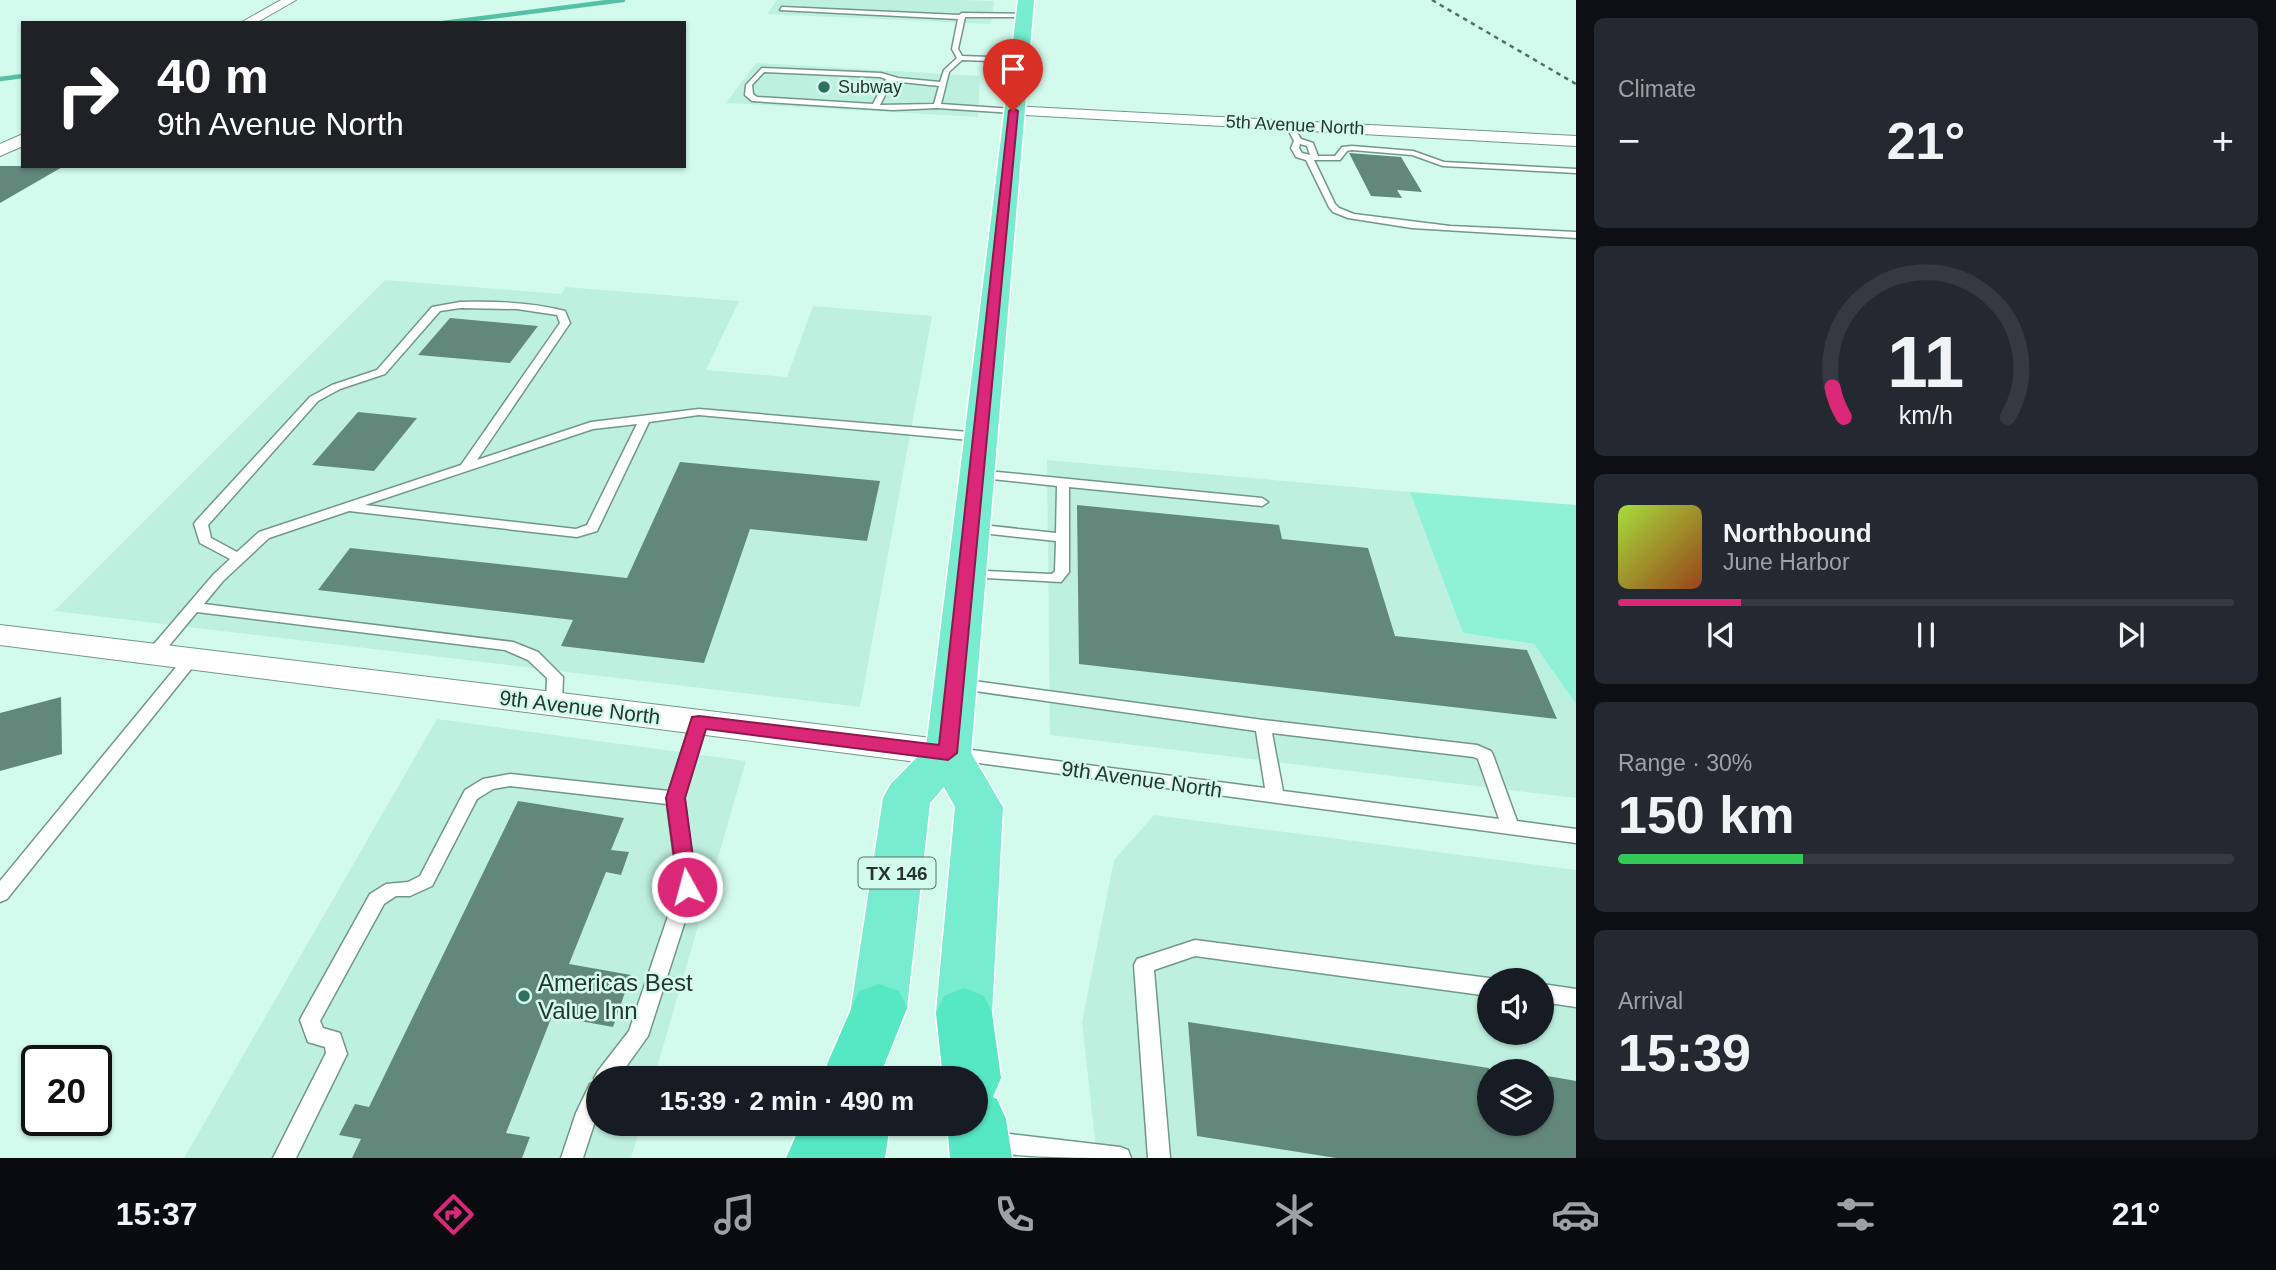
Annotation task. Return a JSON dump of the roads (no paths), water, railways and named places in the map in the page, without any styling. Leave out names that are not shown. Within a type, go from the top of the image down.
[{"type":"highway","points":[[960,1066],[979,807],[948,753],[1025,8]]},
{"type":"highway","name":"TX 146","points":[[870,1066],[907,798],[948,753]]},
{"type":"highway","points":[[855,1066],[879,1007]]},
{"type":"highway","points":[[964,1013],[971,1066]]},
{"type":"highway","points":[[817,1158],[826,1136]]},
{"type":"highway","points":[[855,1158],[858,1136]]},
{"type":"street","points":[[250,21],[290,0]]},
{"type":"street","name":"5th Avenue North","points":[[1013,111],[1576,141]]},
{"type":"street","points":[[0,151],[21,140]]},
{"type":"street","name":"9th Avenue North","points":[[0,635],[948,753]]},
{"type":"lane","points":[[782,9],[962,17],[970,13],[1025,8]]},
{"type":"lane","points":[[960,58],[955,49],[962,17]]},
{"type":"lane","points":[[937,106],[946,71],[960,58],[1019,60]]},
{"type":"lane","points":[[943,84],[762,70],[749,85],[748,95],[755,99],[875,107],[937,106],[1013,111]]},
{"type":"lane","points":[[875,107],[890,78]]},
{"type":"lane","points":[[1288,125],[1298,141],[1295,148],[1299,155],[1309,158],[1337,158],[1345,149],[1352,148],[1413,153],[1443,164],[1576,171]]},
{"type":"lane","points":[[1309,158],[1335,209],[1350,216],[1434,227],[1576,235]]},
{"type":"lane","points":[[239,559],[205,540],[201,524],[314,399],[336,387],[381,372],[436,309],[443,305],[463,303],[561,313],[565,323],[466,467]]},
{"type":"lane","points":[[153,655],[194,607],[264,534],[591,426],[699,412],[980,437]]},
{"type":"lane","points":[[347,507],[576,533],[592,528],[645,419]]},
{"type":"lane","points":[[976,474],[1262,502]]},
{"type":"lane","points":[[966,573],[1056,579],[1062,572],[1063,482]]},
{"type":"lane","points":[[971,528],[1062,538]]},
{"type":"lane","points":[[194,607],[508,645],[533,656],[555,677],[554,704]]},
{"type":"lane","points":[[0,894],[191,659]]},
{"type":"lane","points":[[955,684],[1263,726],[1477,751],[1485,755],[1511,828]]},
{"type":"lane","points":[[615,1066],[638,1036],[687,887],[675,798],[699,722]]},
{"type":"lane","points":[[1263,726],[1275,796]]},
{"type":"lane","name":"9th Avenue North","points":[[948,753],[1576,836]]},
{"type":"lane","points":[[284,1158],[337,1054],[333,1040],[315,1035],[310,1020],[377,899],[393,889],[410,889],[426,881],[471,795],[488,783],[510,780],[675,798]]},
{"type":"lane","points":[[1159,1158],[1144,965],[1195,948],[1477,984]]},
{"type":"lane","points":[[1554,995],[1576,998]]},
{"type":"lane","points":[[572,1158],[586,1115]]},
{"type":"lane","points":[[969,1140],[1120,1158]]},
{"type":"waterway","points":[[459,21],[623,0]]},
{"type":"waterway","points":[[0,79],[21,76]]},
{"type":"railway","points":[[1432,0],[1576,84]]},
{"type":"place","name":"Subway","points":[[824,87]]},
{"type":"place","name":"Americas Best Value Inn","points":[[524,996]]}]
